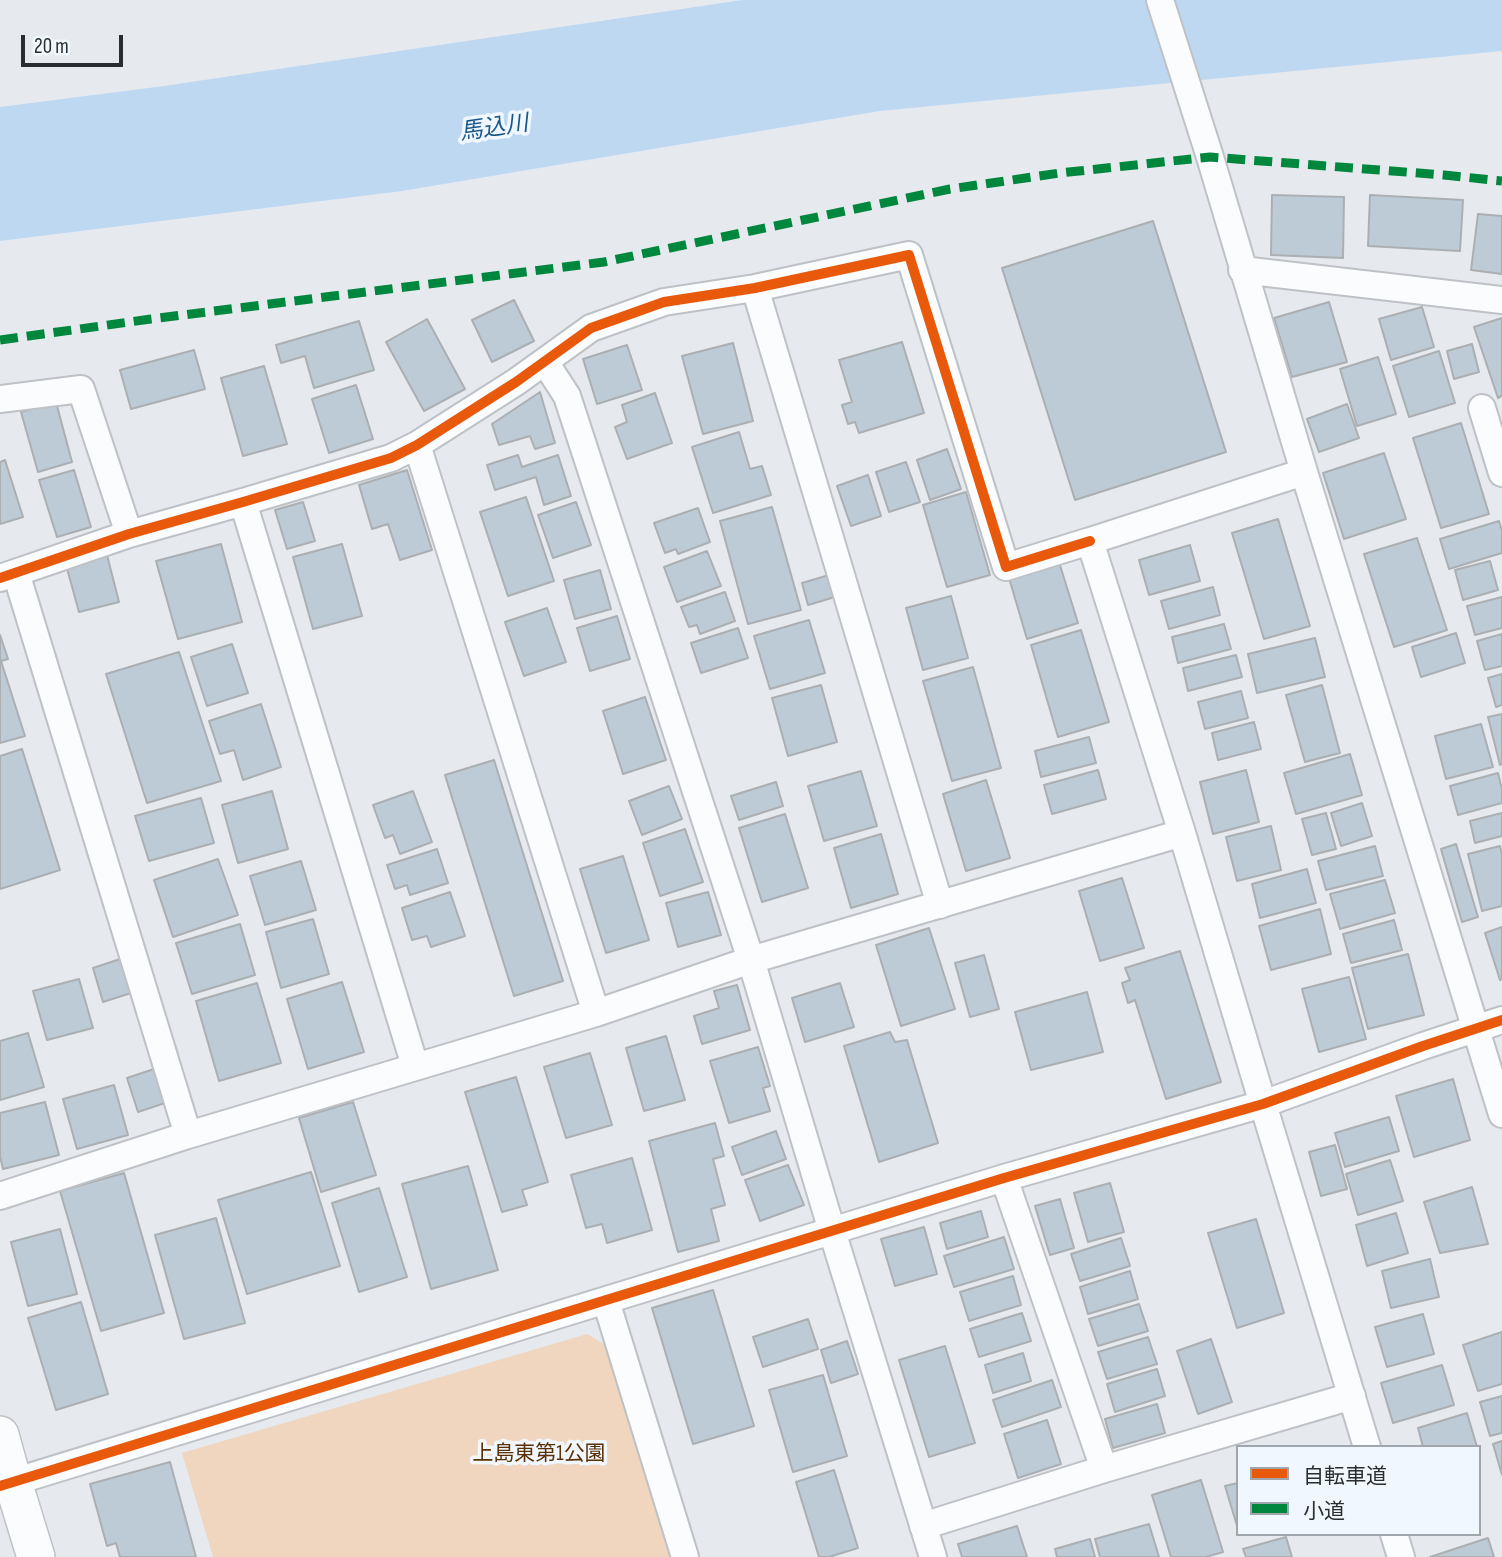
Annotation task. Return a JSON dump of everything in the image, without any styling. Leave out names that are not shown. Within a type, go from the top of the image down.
[{"type":"street","points":[[1160,0],[1502,1114]]},
{"type":"street","points":[[188,1135],[8,575],[129,534],[391,458],[417,445],[545,362],[591,328],[664,302],[755,288],[909,255],[1006,567],[1304,472]]},
{"type":"street","points":[[1242,270],[1502,300]]},
{"type":"street","points":[[755,288],[940,905]]},
{"type":"street","points":[[545,362],[567,396],[751,960],[933,1557]]},
{"type":"street","points":[[0,399],[81,389],[129,534]]},
{"type":"street","points":[[1482,408],[1502,473]]},
{"type":"street","points":[[417,445],[596,1013]]},
{"type":"street","points":[[243,502],[415,1066]]},
{"type":"street","points":[[1090,541],[1182,832],[1366,1445]]},
{"type":"street","points":[[0,1196],[188,1135],[596,1013],[751,960],[1182,832]]},
{"type":"street","points":[[6,1484],[1004,1178],[1262,1104],[1502,1020]]},
{"type":"street","points":[[1004,1178],[1104,1469]]},
{"type":"street","points":[[606,1301],[685,1557]]},
{"type":"street","points":[[923,1526],[1352,1396]]},
{"type":"street","points":[[0,1435],[6,1484],[36,1557]]},
{"type":"street","points":[[1395,1536],[1401,1557]]},
{"type":"green space","name":"上島東第1公園","points":[[587,1334],[615,1351],[676,1557],[213,1557],[182,1453]]},
{"type":"water","name":"馬込川","points":[[742,0],[1502,0],[1502,51],[880,111],[402,191],[0,241],[0,107],[164,86]]},
{"type":"building","points":[[1272,195],[1344,197],[1343,258],[1271,255]]},
{"type":"building","points":[[1370,195],[1463,200],[1460,251],[1368,246]]},
{"type":"building","points":[[1478,214],[1502,216],[1502,274],[1471,270]]},
{"type":"building","points":[[1153,221],[1226,452],[1075,500],[1002,268]]},
{"type":"building","points":[[514,300],[534,341],[492,362],[472,320]]},
{"type":"building","points":[[1329,302],[1347,362],[1292,377],[1274,318]]},
{"type":"building","points":[[1422,307],[1434,347],[1391,360],[1379,319]]},
{"type":"building","points":[[1502,318],[1502,396],[1498,398],[1474,327]]},
{"type":"building","points":[[427,319],[465,389],[424,411],[386,342]]},
{"type":"building","points":[[359,321],[374,370],[314,388],[305,356],[281,363],[276,345]]},
{"type":"building","points":[[902,342],[924,413],[859,433],[855,422],[848,424],[842,405],[852,402],[839,360]]},
{"type":"building","points":[[733,343],[753,421],[703,434],[682,356]]},
{"type":"building","points":[[1472,344],[1479,372],[1454,379],[1447,351]]},
{"type":"building","points":[[627,345],[642,390],[597,404],[583,359]]},
{"type":"building","points":[[194,350],[205,389],[131,409],[120,370]]},
{"type":"building","points":[[1439,351],[1455,403],[1409,417],[1393,366]]},
{"type":"building","points":[[1378,357],[1396,414],[1357,426],[1340,369]]},
{"type":"building","points":[[264,366],[287,444],[243,456],[221,378]]},
{"type":"building","points":[[356,385],[373,439],[329,453],[312,399]]},
{"type":"building","points":[[540,392],[555,443],[535,449],[530,436],[499,445],[492,424]]},
{"type":"building","points":[[655,393],[672,443],[627,459],[615,427],[627,422],[622,405]]},
{"type":"building","points":[[56,402],[72,462],[38,472],[21,412]]},
{"type":"building","points":[[1347,404],[1359,438],[1319,452],[1307,419]]},
{"type":"building","points":[[1461,423],[1489,514],[1441,528],[1413,438]]},
{"type":"building","points":[[739,432],[750,469],[762,466],[771,495],[713,513],[692,447]]},
{"type":"building","points":[[947,449],[961,489],[930,500],[917,460]]},
{"type":"building","points":[[1384,453],[1406,519],[1344,539],[1323,473]]},
{"type":"building","points":[[518,455],[522,467],[558,455],[571,496],[544,505],[536,477],[495,490],[487,465]]},
{"type":"building","points":[[5,460],[23,517],[0,524],[0,462]]},
{"type":"building","points":[[906,462],[920,502],[889,512],[876,472]]},
{"type":"building","points":[[74,470],[91,527],[57,537],[39,480]]},
{"type":"building","points":[[407,470],[432,550],[400,560],[388,524],[372,529],[359,485]]},
{"type":"building","points":[[868,475],[881,516],[851,526],[837,486]]},
{"type":"building","points":[[966,492],[990,575],[947,587],[923,505]]},
{"type":"building","points":[[526,497],[554,581],[508,596],[480,512]]},
{"type":"building","points":[[303,502],[315,541],[287,549],[275,510]]},
{"type":"building","points":[[576,502],[591,545],[553,558],[538,515]]},
{"type":"building","points":[[772,507],[801,610],[748,624],[720,521]]},
{"type":"building","points":[[698,508],[710,542],[678,554],[676,549],[665,553],[654,523]]},
{"type":"building","points":[[1278,519],[1310,626],[1264,639],[1232,533]]},
{"type":"building","points":[[1499,521],[1502,553],[1449,569],[1440,539]]},
{"type":"building","points":[[1417,538],[1447,630],[1394,647],[1364,554]]},
{"type":"building","points":[[221,544],[242,622],[178,639],[156,561]]},
{"type":"building","points":[[342,544],[362,616],[313,629],[293,557]]},
{"type":"building","points":[[1190,545],[1200,581],[1149,595],[1139,560]]},
{"type":"building","points":[[707,551],[721,586],[677,602],[664,567]]},
{"type":"building","points":[[107,555],[119,602],[79,612],[66,565]]},
{"type":"building","points":[[1490,561],[1498,590],[1463,600],[1455,570]]},
{"type":"building","points":[[1059,562],[1078,623],[1027,639],[1009,578]]},
{"type":"building","points":[[600,570],[611,609],[575,619],[564,580]]},
{"type":"building","points":[[829,575],[835,597],[808,605],[802,583]]},
{"type":"building","points":[[1213,587],[1220,615],[1169,629],[1161,601]]},
{"type":"building","points":[[725,592],[735,621],[700,634],[697,625],[689,627],[681,607]]},
{"type":"building","points":[[951,596],[968,658],[923,670],[906,608]]},
{"type":"building","points":[[1502,597],[1502,628],[1475,635],[1467,606]]},
{"type":"building","points":[[547,608],[566,662],[524,676],[505,622]]},
{"type":"building","points":[[617,616],[630,659],[590,671],[577,628]]},
{"type":"building","points":[[809,620],[825,673],[770,689],[754,636]]},
{"type":"building","points":[[1224,624],[1231,649],[1178,663],[1172,637]]},
{"type":"building","points":[[738,628],[748,658],[701,673],[691,643]]},
{"type":"building","points":[[1081,630],[1109,722],[1058,737],[1031,645]]},
{"type":"building","points":[[1456,633],[1465,663],[1421,677],[1412,647]]},
{"type":"building","points":[[1502,634],[1502,666],[1485,670],[1477,641]]},
{"type":"building","points":[[0,635],[8,659],[1,661],[25,736],[0,743]]},
{"type":"building","points":[[1315,638],[1325,677],[1257,693],[1248,654]]},
{"type":"building","points":[[232,644],[248,693],[207,706],[191,657]]},
{"type":"building","points":[[179,652],[221,781],[147,803],[106,674]]},
{"type":"building","points":[[1236,655],[1242,677],[1188,691],[1183,668]]},
{"type":"building","points":[[973,667],[1001,768],[952,781],[923,681]]},
{"type":"building","points":[[1502,674],[1502,705],[1496,707],[1488,678]]},
{"type":"building","points":[[821,685],[837,742],[788,756],[772,698]]},
{"type":"building","points":[[1322,685],[1340,753],[1305,762],[1286,695]]},
{"type":"building","points":[[1241,691],[1248,718],[1205,729],[1198,702]]},
{"type":"building","points":[[645,697],[666,760],[623,774],[603,711]]},
{"type":"building","points":[[261,704],[281,767],[243,780],[234,750],[220,754],[209,721]]},
{"type":"building","points":[[1502,714],[1502,764],[1500,765],[1488,717]]},
{"type":"building","points":[[1254,722],[1261,749],[1218,760],[1212,733]]},
{"type":"building","points":[[1481,724],[1493,767],[1446,779],[1435,736]]},
{"type":"building","points":[[1089,737],[1096,763],[1041,777],[1035,751]]},
{"type":"building","points":[[22,749],[60,870],[0,889],[0,756]]},
{"type":"building","points":[[1350,754],[1362,795],[1296,814],[1284,773]]},
{"type":"building","points":[[494,760],[563,981],[514,996],[445,775]]},
{"type":"building","points":[[1098,770],[1106,799],[1052,814],[1044,785]]},
{"type":"building","points":[[1246,770],[1259,822],[1213,834],[1200,782]]},
{"type":"building","points":[[861,771],[877,826],[824,841],[808,786]]},
{"type":"building","points":[[1498,773],[1502,803],[1458,815],[1450,786]]},
{"type":"building","points":[[986,780],[1010,858],[966,871],[943,794]]},
{"type":"building","points":[[776,782],[783,806],[739,820],[731,796]]},
{"type":"building","points":[[669,786],[682,819],[642,835],[629,801]]},
{"type":"building","points":[[272,791],[288,849],[238,863],[222,805]]},
{"type":"building","points":[[413,791],[432,842],[400,854],[393,835],[385,838],[373,805]]},
{"type":"building","points":[[201,798],[214,843],[149,861],[135,816]]},
{"type":"building","points":[[1362,803],[1372,836],[1341,846],[1331,813]]},
{"type":"building","points":[[1326,813],[1336,849],[1312,855],[1302,819]]},
{"type":"building","points":[[1502,813],[1502,836],[1475,843],[1470,821]]},
{"type":"building","points":[[785,814],[808,888],[762,902],[739,828]]},
{"type":"building","points":[[1271,826],[1281,870],[1237,881],[1226,837]]},
{"type":"building","points":[[685,829],[703,882],[660,896],[643,843]]},
{"type":"building","points":[[881,834],[898,894],[851,908],[834,848]]},
{"type":"building","points":[[1456,844],[1478,917],[1462,922],[1441,849]]},
{"type":"building","points":[[1375,846],[1383,876],[1326,890],[1318,861]]},
{"type":"building","points":[[1500,846],[1502,906],[1482,911],[1468,854]]},
{"type":"building","points":[[437,849],[448,883],[410,895],[407,885],[395,889],[387,865]]},
{"type":"building","points":[[623,856],[649,940],[606,953],[580,869]]},
{"type":"building","points":[[218,859],[238,915],[173,937],[154,880]]},
{"type":"building","points":[[301,861],[316,910],[265,925],[250,876]]},
{"type":"building","points":[[1307,869],[1316,903],[1260,918],[1252,884]]},
{"type":"building","points":[[1122,878],[1144,948],[1100,961],[1079,891]]},
{"type":"building","points":[[1385,880],[1395,913],[1340,929],[1330,894]]},
{"type":"building","points":[[450,892],[465,936],[431,947],[427,936],[412,940],[402,908]]},
{"type":"building","points":[[708,892],[721,935],[678,947],[666,903]]},
{"type":"building","points":[[1320,909],[1331,954],[1271,970],[1259,926]]},
{"type":"building","points":[[313,919],[329,974],[281,988],[266,932]]},
{"type":"building","points":[[1394,920],[1402,950],[1351,963],[1343,934]]},
{"type":"building","points":[[240,924],[255,975],[192,994],[176,943]]},
{"type":"building","points":[[1502,927],[1502,979],[1500,980],[1485,933]]},
{"type":"building","points":[[929,928],[955,1009],[901,1026],[876,945]]},
{"type":"building","points":[[1180,951],[1221,1082],[1166,1099],[1135,1000],[1128,1003],[1122,983],[1130,980],[1125,968]]},
{"type":"building","points":[[1408,954],[1424,1015],[1368,1029],[1352,968]]},
{"type":"building","points":[[984,955],[999,1009],[970,1017],[955,963]]},
{"type":"building","points":[[120,959],[131,993],[103,1002],[93,968]]},
{"type":"building","points":[[1349,977],[1366,1039],[1319,1052],[1302,989]]},
{"type":"building","points":[[79,979],[93,1028],[47,1040],[33,991]]},
{"type":"building","points":[[342,982],[364,1052],[308,1069],[287,999]]},
{"type":"building","points":[[257,983],[281,1063],[219,1081],[196,1001]]},
{"type":"building","points":[[840,983],[854,1027],[805,1042],[792,998]]},
{"type":"building","points":[[737,985],[750,1030],[702,1044],[694,1016],[719,1008],[714,991]]},
{"type":"building","points":[[1087,992],[1103,1052],[1031,1070],[1015,1012]]},
{"type":"building","points":[[890,1032],[895,1042],[907,1040],[938,1143],[879,1162],[844,1046]]},
{"type":"building","points":[[28,1033],[44,1087],[0,1100],[0,1041]]},
{"type":"building","points":[[666,1036],[685,1100],[644,1111],[626,1048]]},
{"type":"building","points":[[758,1047],[770,1086],[763,1088],[770,1111],[729,1123],[710,1061]]},
{"type":"building","points":[[590,1053],[612,1125],[566,1138],[544,1067]]},
{"type":"building","points":[[154,1069],[165,1103],[138,1112],[127,1078]]},
{"type":"building","points":[[516,1077],[548,1182],[522,1190],[527,1205],[502,1212],[465,1092]]},
{"type":"building","points":[[1453,1079],[1470,1140],[1414,1157],[1396,1096]]},
{"type":"building","points":[[114,1085],[128,1135],[77,1149],[63,1099]]},
{"type":"building","points":[[45,1102],[59,1155],[3,1169],[0,1156],[0,1113]]},
{"type":"building","points":[[353,1102],[376,1175],[321,1192],[299,1118]]},
{"type":"building","points":[[1389,1117],[1399,1151],[1345,1167],[1335,1133]]},
{"type":"building","points":[[715,1123],[724,1156],[713,1159],[725,1205],[711,1209],[719,1241],[678,1252],[649,1141]]},
{"type":"building","points":[[776,1131],[786,1159],[742,1175],[732,1147]]},
{"type":"building","points":[[1335,1145],[1347,1189],[1321,1196],[1309,1152]]},
{"type":"building","points":[[632,1158],[652,1230],[607,1243],[602,1224],[586,1228],[571,1175]]},
{"type":"building","points":[[1390,1160],[1403,1201],[1358,1215],[1346,1174]]},
{"type":"building","points":[[788,1165],[804,1205],[760,1221],[745,1180]]},
{"type":"building","points":[[468,1166],[498,1270],[431,1289],[402,1184]]},
{"type":"building","points":[[311,1172],[340,1266],[247,1294],[218,1200]]},
{"type":"building","points":[[124,1173],[164,1313],[101,1331],[60,1191]]},
{"type":"building","points":[[1110,1183],[1124,1232],[1088,1242],[1074,1193]]},
{"type":"building","points":[[1472,1187],[1488,1244],[1440,1253],[1424,1202]]},
{"type":"building","points":[[379,1188],[407,1277],[359,1292],[332,1203]]},
{"type":"building","points":[[1060,1199],[1074,1248],[1050,1255],[1035,1206]]},
{"type":"building","points":[[981,1211],[988,1237],[947,1249],[940,1223]]},
{"type":"building","points":[[1396,1213],[1408,1253],[1367,1266],[1356,1225]]},
{"type":"building","points":[[216,1218],[245,1323],[184,1339],[155,1235]]},
{"type":"building","points":[[1256,1219],[1284,1313],[1237,1328],[1208,1233]]},
{"type":"building","points":[[924,1227],[937,1274],[895,1286],[881,1239]]},
{"type":"building","points":[[60,1229],[77,1294],[28,1306],[11,1242]]},
{"type":"building","points":[[1004,1237],[1014,1269],[954,1287],[944,1256]]},
{"type":"building","points":[[1121,1238],[1130,1266],[1080,1281],[1071,1254]]},
{"type":"building","points":[[1430,1259],[1439,1297],[1391,1308],[1382,1271]]},
{"type":"building","points":[[1130,1271],[1138,1299],[1088,1314],[1080,1287]]},
{"type":"building","points":[[1013,1276],[1021,1305],[969,1321],[960,1292]]},
{"type":"building","points":[[713,1290],[754,1426],[693,1444],[652,1308]]},
{"type":"building","points":[[81,1302],[108,1394],[56,1410],[28,1318]]},
{"type":"building","points":[[1139,1304],[1148,1331],[1098,1346],[1089,1319]]},
{"type":"building","points":[[1022,1313],[1031,1341],[979,1357],[970,1329]]},
{"type":"building","points":[[1423,1314],[1434,1354],[1387,1367],[1375,1327]]},
{"type":"building","points":[[808,1319],[818,1349],[763,1367],[753,1337]]},
{"type":"building","points":[[1502,1332],[1502,1384],[1478,1391],[1463,1345]]},
{"type":"building","points":[[1148,1337],[1157,1364],[1107,1379],[1098,1352]]},
{"type":"building","points":[[1211,1339],[1232,1402],[1198,1414],[1177,1351]]},
{"type":"building","points":[[847,1341],[858,1374],[831,1383],[821,1350]]},
{"type":"building","points":[[945,1346],[975,1443],[929,1457],[899,1360]]},
{"type":"building","points":[[1023,1353],[1031,1381],[993,1393],[985,1365]]},
{"type":"building","points":[[1442,1365],[1454,1405],[1393,1423],[1381,1383]]},
{"type":"building","points":[[1157,1369],[1165,1396],[1115,1412],[1107,1384]]},
{"type":"building","points":[[823,1375],[847,1456],[793,1472],[769,1390]]},
{"type":"building","points":[[1052,1380],[1061,1407],[1002,1427],[993,1400]]},
{"type":"building","points":[[1502,1396],[1502,1433],[1490,1436],[1480,1402]]},
{"type":"building","points":[[1157,1404],[1165,1433],[1113,1448],[1105,1419]]},
{"type":"building","points":[[1467,1413],[1476,1445],[1422,1445],[1418,1428]]},
{"type":"building","points":[[1047,1420],[1061,1464],[1018,1478],[1004,1434]]},
{"type":"building","points":[[1502,1441],[1502,1475],[1493,1444]]},
{"type":"building","points":[[170,1462],[196,1557],[120,1557],[116,1543],[107,1546],[90,1484]]},
{"type":"building","points":[[834,1470],[858,1548],[829,1557],[819,1557],[796,1482]]},
{"type":"building","points":[[1201,1480],[1223,1552],[1206,1557],[1171,1557],[1152,1495]]},
{"type":"building","points":[[1236,1483],[1236,1522],[1225,1486]]},
{"type":"building","points":[[1149,1524],[1159,1557],[1100,1557],[1095,1539]]},
{"type":"building","points":[[1017,1526],[1027,1557],[962,1557],[958,1544]]},
{"type":"building","points":[[1286,1537],[1292,1557],[1246,1557],[1243,1549]]},
{"type":"building","points":[[1488,1538],[1494,1557],[1430,1557]]},
{"type":"building","points":[[1090,1539],[1095,1557],[1057,1557],[1055,1549]]},
{"type":"marked path","points":[[0,340],[604,262],[950,189],[1060,173],[1210,157],[1502,181]]},
{"type":"cycle path","points":[[0,578],[129,534],[391,458],[417,445],[516,382],[591,328],[664,302],[755,288],[909,255],[1006,567],[1090,541]]},
{"type":"cycle path","points":[[0,1486],[1004,1178],[1263,1104],[1502,1020]]}]
